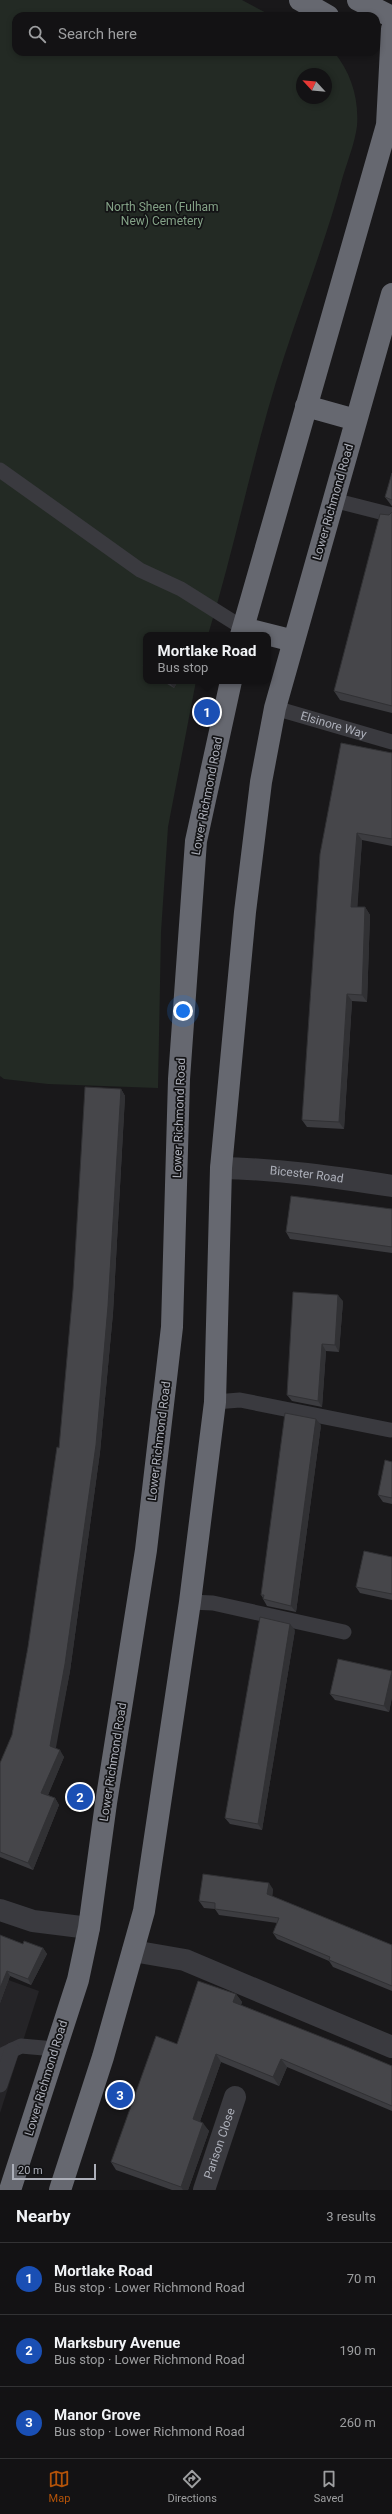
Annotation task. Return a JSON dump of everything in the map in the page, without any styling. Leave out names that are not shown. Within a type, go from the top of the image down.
[{"type":"highway","points":[[300,0],[321,12]]},
{"type":"highway","points":[[358,0],[392,17]]},
{"type":"highway","points":[[242,631],[387,125],[386,51],[392,29]]},
{"type":"highway","name":"Lower Richmond Road","points":[[60,2190],[103,2058],[144,1911],[190,1602],[215,1402],[221,1168],[247,897],[261,782],[276,708],[333,500],[356,420],[386,340],[392,294]]},
{"type":"highway","points":[[306,406],[356,420]]},
{"type":"highway","points":[[271,637],[294,641]]},
{"type":"highway","name":"Lower Richmond Road","points":[[10,2190],[78,1980],[89,1928],[106,1803],[146,1550],[172,1326],[179,1079],[196,841],[230,684]]},
{"type":"street","name":"Bicester Road","points":[[221,1168],[263,1169],[319,1174],[392,1186]]},
{"type":"street","points":[[0,1910],[33,1921],[89,1928]]},
{"type":"street","points":[[133,1951],[185,1960],[392,2046]]},
{"type":"street","name":"Parison Close","points":[[204,2190],[235,2097]]},
{"type":"lane","points":[[0,470],[140,570],[182,589],[242,631]]},
{"type":"lane","points":[[333,500],[392,516]]},
{"type":"lane","name":"Elsinore Way","points":[[276,708],[392,742]]},
{"type":"lane","points":[[215,1402],[240,1400],[390,1430]]},
{"type":"lane","points":[[190,1602],[214,1603],[344,1632]]},
{"type":"lane","points":[[0,2085],[6,2053],[21,2046],[55,2048]]},
{"type":"shaded area","points":[[0,1977],[39,1991],[0,2113]]},
{"type":"green space","name":"North Sheen (Fulham New) Cemetery","points":[[0,0],[242,0],[264,12],[12,12],[12,56],[337,56],[345,68],[353,86],[357,106],[357,126],[355,138],[330,221],[273,391],[209,632],[143,632],[143,684],[195,684],[168,827],[161,932],[158,1088],[48,1084],[4,1079],[0,1076]]},
{"type":"building","points":[[392,473],[392,500],[385,497]]},
{"type":"building","points":[[392,512],[392,706],[334,691],[380,514],[389,515]]},
{"type":"building","points":[[341,743],[392,753],[392,839],[357,833],[351,907],[365,907],[362,995],[347,994],[339,1122],[302,1120],[320,854]]},
{"type":"building","points":[[85,1087],[121,1089],[108,1306],[96,1445],[65,1664],[50,1746],[60,1750],[41,1793],[55,1798],[28,1863],[0,1852],[0,1763],[12,1735],[28,1647],[57,1447],[59,1448],[73,1290]]},
{"type":"building","points":[[291,1196],[392,1209],[392,1247],[286,1232]]},
{"type":"building","points":[[293,1292],[338,1295],[335,1345],[322,1344],[318,1401],[287,1395]]},
{"type":"building","points":[[285,1413],[316,1419],[291,1606],[263,1599],[264,1595],[261,1595]]},
{"type":"building","points":[[385,1460],[392,1462],[392,1498],[378,1495]]},
{"type":"building","points":[[364,1551],[392,1557],[392,1594],[356,1587]]},
{"type":"building","points":[[260,1617],[290,1624],[258,1824],[225,1818]]},
{"type":"building","points":[[338,1659],[392,1671],[384,1706],[330,1694]]},
{"type":"building","points":[[203,1874],[269,1883],[267,1894],[392,1945],[392,1986],[329,1960],[330,1957],[273,1933],[279,1918],[215,1909],[215,1903],[199,1901]]},
{"type":"building","points":[[0,1935],[23,1944],[24,1941],[43,1948],[28,1979],[7,1971],[0,1988]]},
{"type":"building","points":[[198,1981],[236,1994],[233,2002],[392,2066],[392,2106],[281,2059],[273,2077],[216,2054],[193,2119],[203,2123],[181,2187],[111,2162],[156,2036],[177,2044]]},
{"type":"place","name":"Mortlake Road","points":[[207,712]]},
{"type":"place","name":"Marksbury Avenue","points":[[80,1797]]},
{"type":"place","name":"Manor Grove","points":[[120,2095]]}]
